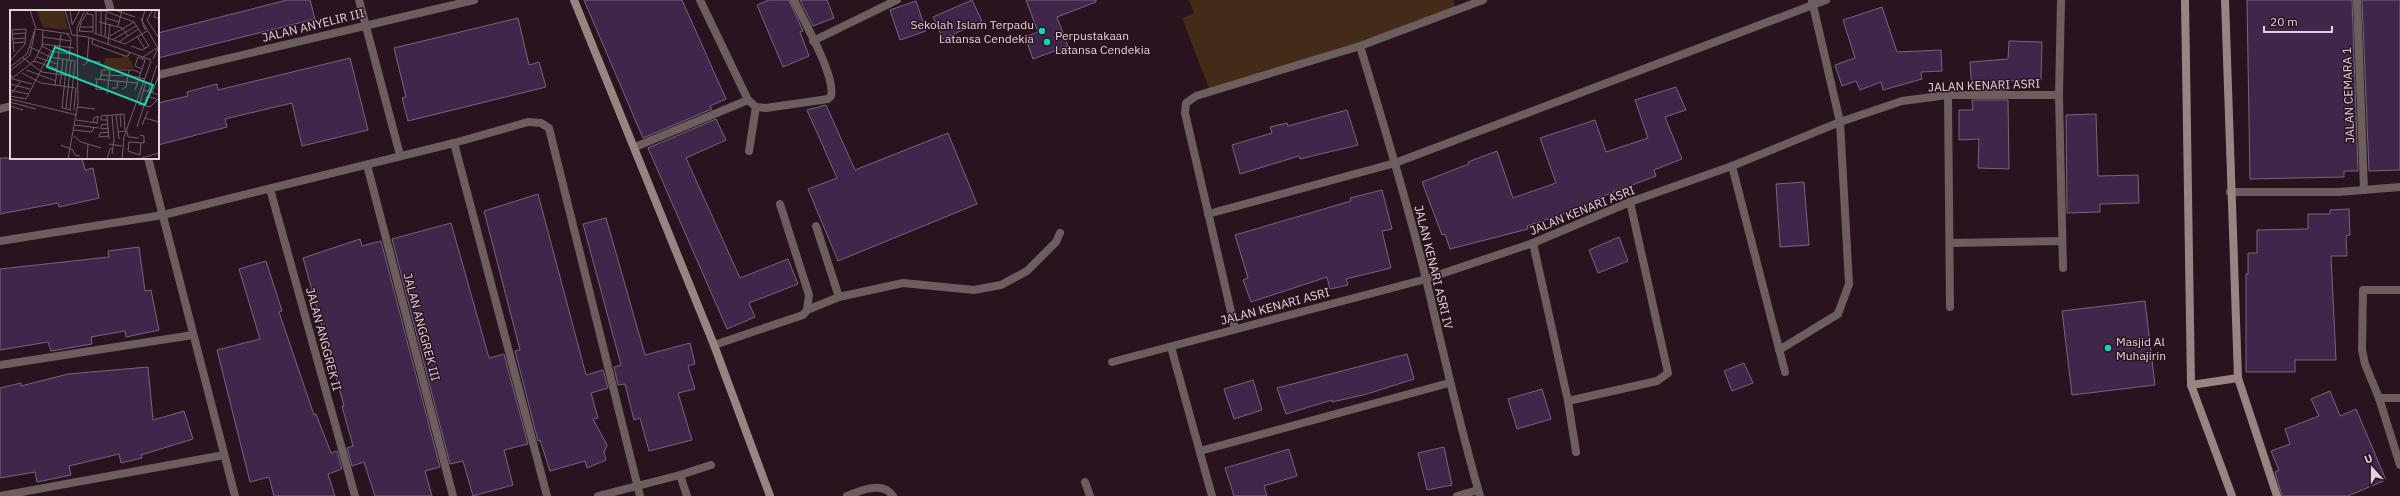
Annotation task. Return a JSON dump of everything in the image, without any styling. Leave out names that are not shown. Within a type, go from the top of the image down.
[{"type":"street","points":[[108,0],[110,10]]},
{"type":"street","points":[[359,0],[400,155]]},
{"type":"street","name":"JALAN ANYELIR III","points":[[159,75],[474,0]]},
{"type":"street","points":[[574,0],[714,345],[770,496]]},
{"type":"street","points":[[700,0],[748,100],[756,107],[766,108],[828,99],[831,96],[831,82],[794,0]]},
{"type":"street","points":[[813,41],[897,0]]},
{"type":"street","points":[[1235,329],[1185,113],[1186,103],[1196,96],[1360,46],[1483,0]]},
{"type":"street","points":[[1208,214],[1395,163],[1813,2],[1826,0]]},
{"type":"street","points":[[2060,0],[2059,95],[2063,268]]},
{"type":"street","points":[[2185,0],[2191,385],[2232,496]]},
{"type":"street","points":[[2225,0],[2230,192],[2238,378],[2277,496]]},
{"type":"street","name":"JALAN CEMARA 1","points":[[2357,0],[2364,190]]},
{"type":"street","points":[[1779,350],[1838,314],[1845,298],[1849,276],[1840,122],[1813,2]]},
{"type":"street","name":"JALAN KENARI ASRI IV","points":[[1360,46],[1395,163],[1426,279],[1449,383],[1479,493]]},
{"type":"street","points":[[1948,95],[1950,307]]},
{"type":"street","name":"JALAN KENARI ASRI","points":[[1112,362],[1426,279],[1533,243],[1630,202],[1732,166],[1840,122],[1902,101],[1948,95],[2059,95]]},
{"type":"street","points":[[634,147],[748,100]]},
{"type":"street","points":[[0,109],[10,106]]},
{"type":"street","points":[[748,151],[756,107]]},
{"type":"street","points":[[0,241],[163,215],[367,165],[400,155],[454,143],[528,122],[542,123],[549,128],[636,486],[640,496]]},
{"type":"street","points":[[454,143],[547,496]]},
{"type":"street","points":[[148,159],[234,496]]},
{"type":"street","name":"JALAN ANGGREK III","points":[[367,165],[453,496]]},
{"type":"street","points":[[1732,166],[1785,372]]},
{"type":"street","points":[[2230,192],[2339,192],[2400,186]]},
{"type":"street","name":"JALAN ANGGREK II","points":[[270,189],[355,496]]},
{"type":"street","points":[[1568,401],[1657,381],[1668,373],[1630,202]]},
{"type":"street","points":[[780,204],[809,295],[807,310]]},
{"type":"street","points":[[816,226],[839,296]]},
{"type":"street","points":[[714,345],[803,315],[807,310],[839,296],[903,283],[974,290],[1001,285],[1027,271],[1056,242],[1060,233]]},
{"type":"street","points":[[1950,243],[2062,242]]},
{"type":"street","points":[[1533,243],[1568,401],[1576,452]]},
{"type":"street","points":[[2400,290],[2363,290],[2362,350],[2365,364],[2379,398],[2400,465]]},
{"type":"street","points":[[0,365],[193,335]]},
{"type":"street","points":[[1171,347],[1212,496]]},
{"type":"street","points":[[2191,385],[2238,378]]},
{"type":"street","points":[[1200,451],[1449,383]]},
{"type":"street","points":[[2379,398],[2400,398]]},
{"type":"street","points":[[0,496],[224,455]]},
{"type":"street","points":[[598,496],[680,475],[711,465]]},
{"type":"street","points":[[680,475],[687,496]]},
{"type":"street","points":[[1085,482],[1090,496]]},
{"type":"street","points":[[847,496],[882,487],[889,490],[893,496]]},
{"type":"street","points":[[1458,496],[1479,493]]},
{"type":"shaded area","points":[[1189,0],[1453,0],[1456,10],[1210,91],[1182,18],[1194,13]]},
{"type":"building","points":[[287,0],[310,0],[315,19],[159,58],[159,33]]},
{"type":"building","points":[[584,0],[682,0],[726,99],[710,106],[712,109],[643,138]]},
{"type":"building","points":[[769,0],[789,0],[803,31],[800,32],[809,56],[783,67],[757,5]]},
{"type":"building","points":[[800,0],[827,0],[834,18],[813,26]]},
{"type":"building","points":[[972,0],[982,21],[943,39],[933,17]]},
{"type":"building","points":[[1026,0],[1096,0],[1096,2],[1057,17],[1068,46],[1033,59],[1025,37],[1038,32]]},
{"type":"building","points":[[2247,0],[2352,0],[2358,171],[2344,171],[2344,177],[2250,179]]},
{"type":"building","points":[[2362,0],[2400,0],[2400,170],[2369,171]]},
{"type":"building","points":[[916,1],[926,31],[900,40],[890,10]]},
{"type":"building","points":[[1882,7],[1897,52],[1941,50],[1942,71],[1921,72],[1922,79],[1883,90],[1881,82],[1860,90],[1856,81],[1842,86],[1835,65],[1855,58],[1843,20]]},
{"type":"building","points":[[518,18],[529,65],[539,62],[546,87],[408,121],[402,98],[406,97],[394,48]]},
{"type":"building","points":[[2009,41],[2042,42],[2041,80],[2008,81],[2008,90],[1972,90],[1970,62],[2008,59]]},
{"type":"building","points":[[350,58],[368,130],[302,146],[292,103],[225,119],[227,127],[159,145],[159,103],[188,96],[187,92],[217,84],[218,90]]},
{"type":"building","points":[[1676,87],[1686,110],[1665,117],[1682,159],[1654,170],[1656,176],[1598,198],[1584,207],[1527,226],[1528,229],[1450,249],[1445,234],[1442,235],[1422,182],[1469,164],[1468,162],[1497,151],[1513,198],[1556,183],[1540,138],[1595,120],[1606,152],[1648,138],[1635,100]]},
{"type":"building","points":[[1972,100],[2008,100],[2009,169],[1978,168],[1979,139],[1959,140],[1959,110],[1973,110]]},
{"type":"building","points":[[826,105],[855,170],[948,133],[977,204],[838,261],[808,189],[837,178],[807,110]]},
{"type":"building","points":[[1347,110],[1358,145],[1300,159],[1299,156],[1240,174],[1232,145],[1272,133],[1270,127],[1287,123],[1288,126]]},
{"type":"building","points":[[2096,114],[2098,176],[2138,175],[2139,203],[2100,204],[2100,212],[2067,213],[2066,115]]},
{"type":"building","points":[[716,119],[726,140],[686,158],[740,278],[788,259],[798,284],[749,303],[755,317],[727,329],[648,148]]},
{"type":"building","points":[[0,158],[82,159],[85,170],[93,168],[99,198],[59,207],[58,203],[0,214]]},
{"type":"building","points":[[1804,182],[1809,245],[1780,247],[1776,184]]},
{"type":"building","points":[[1382,190],[1392,229],[1382,231],[1391,268],[1346,279],[1348,285],[1330,289],[1327,277],[1251,302],[1243,280],[1248,278],[1235,235],[1351,201],[1350,198]]},
{"type":"building","points":[[538,194],[586,375],[603,370],[608,388],[591,393],[598,418],[593,419],[607,445],[604,452],[606,460],[587,468],[585,461],[550,471],[540,440],[538,441],[515,351],[520,350],[484,211]]},
{"type":"building","points":[[2349,209],[2350,235],[2346,236],[2347,256],[2331,256],[2336,360],[2295,360],[2295,372],[2246,372],[2246,274],[2248,274],[2248,253],[2257,253],[2257,230],[2308,229],[2308,214],[2330,214],[2330,210]]},
{"type":"building","points":[[606,218],[645,355],[690,343],[695,364],[688,366],[695,389],[678,393],[692,440],[649,451],[640,418],[634,420],[625,384],[618,385],[614,367],[621,365],[583,224]]},
{"type":"building","points":[[451,223],[489,358],[504,354],[528,444],[504,450],[513,485],[473,496],[463,461],[450,464],[392,239]]},
{"type":"building","points":[[1619,237],[1628,261],[1598,273],[1589,250]]},
{"type":"building","points":[[360,239],[362,246],[381,241],[440,467],[425,471],[432,496],[375,496],[364,462],[352,466],[347,448],[353,446],[342,406],[344,406],[303,258]]},
{"type":"building","points":[[139,247],[145,291],[151,290],[159,330],[126,337],[125,331],[91,337],[92,344],[51,351],[48,342],[0,350],[0,269],[109,257],[108,251]]},
{"type":"building","points":[[266,261],[282,311],[279,312],[314,415],[316,414],[331,453],[337,451],[342,469],[328,474],[335,496],[274,496],[269,477],[250,482],[217,350],[260,339],[239,269]]},
{"type":"building","name":"Masjid Al Muhajirin","points":[[2145,301],[2155,385],[2072,395],[2062,311]]},
{"type":"building","points":[[1407,354],[1414,379],[1367,394],[1332,402],[1332,400],[1286,414],[1277,388]]},
{"type":"building","points":[[1744,363],[1753,383],[1732,391],[1724,371]]},
{"type":"building","points":[[148,367],[153,420],[184,411],[193,439],[141,455],[142,458],[121,463],[119,454],[69,466],[71,475],[37,482],[35,472],[0,478],[0,388],[21,383],[21,386],[68,374]]},
{"type":"building","points":[[1253,380],[1262,410],[1234,419],[1224,389]]},
{"type":"building","points":[[1542,389],[1551,419],[1517,429],[1508,399]]},
{"type":"building","points":[[2330,391],[2340,416],[2356,409],[2386,480],[2348,496],[2282,496],[2275,472],[2279,470],[2271,451],[2290,444],[2285,429],[2319,416],[2311,399]]},
{"type":"building","points":[[1444,447],[1452,485],[1427,490],[1418,453]]},
{"type":"building","points":[[1289,449],[1297,476],[1264,486],[1267,496],[1234,496],[1225,468]]},
{"type":"place","name":"Sekolah Islam Terpadu Latansa Cendekia","points":[[1042,31]]},
{"type":"place","name":"Perpustakaan Latansa Cendekia","points":[[1047,42]]},
{"type":"place","name":"Masjid Al Muhajirin","points":[[2108,348]]}]
